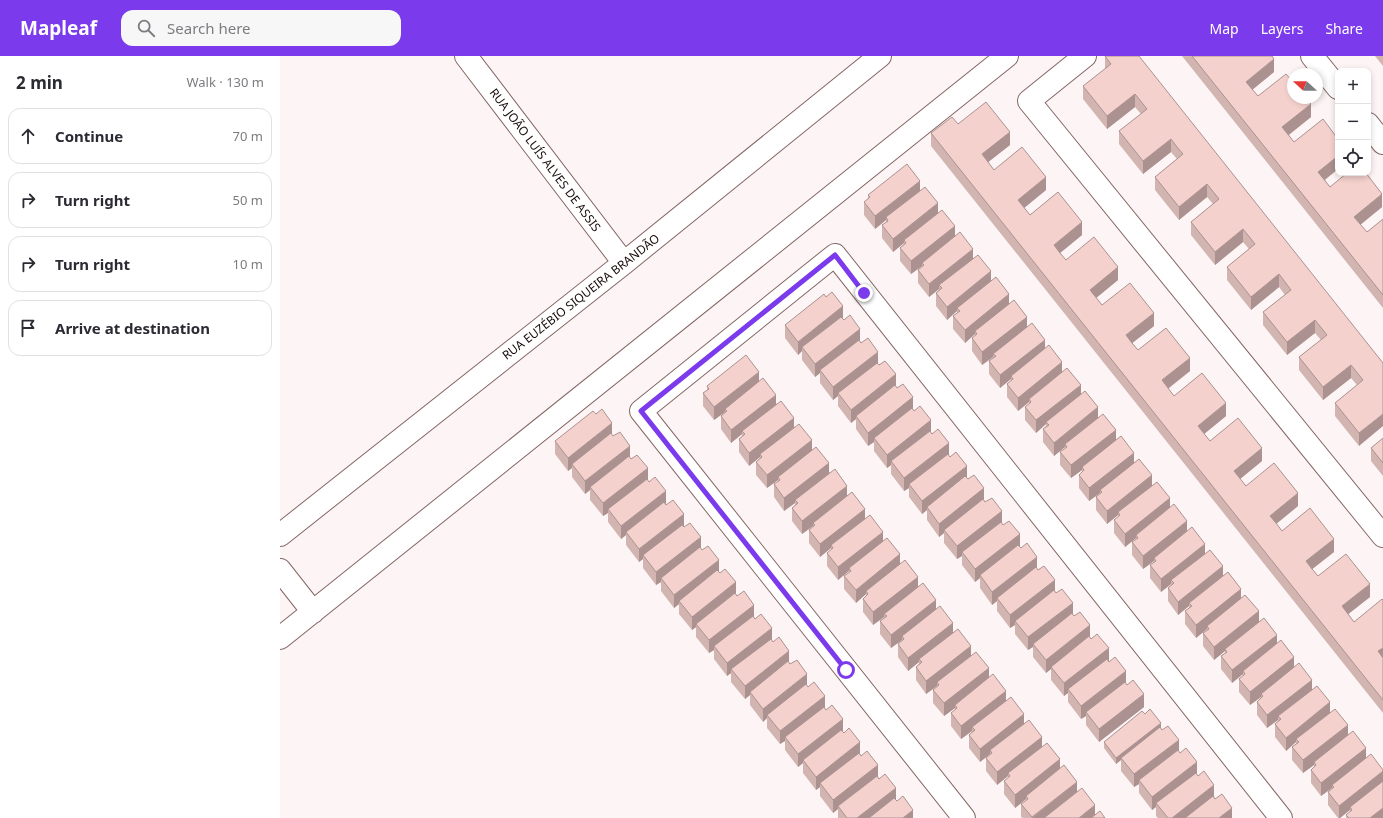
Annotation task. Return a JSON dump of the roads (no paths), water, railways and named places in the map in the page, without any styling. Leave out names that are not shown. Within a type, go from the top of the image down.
[{"type":"street","name":"RUA JOÃO LUÍS ALVES DE ASSIS","points":[[466,56],[624,263]]},
{"type":"street","name":"RUA EUZÉBIO SIQUEIRA BRANDÃO","points":[[280,535],[624,263],[880,56]]},
{"type":"street","points":[[280,638],[1007,56]]},
{"type":"street","points":[[1085,56],[1029,101],[1383,536]]},
{"type":"street","points":[[1312,56],[1335,84]]},
{"type":"street","points":[[1371,128],[1383,143]]},
{"type":"street","points":[[964,818],[641,411],[835,255],[1281,818]]},
{"type":"street","points":[[280,570],[313,612]]}]
